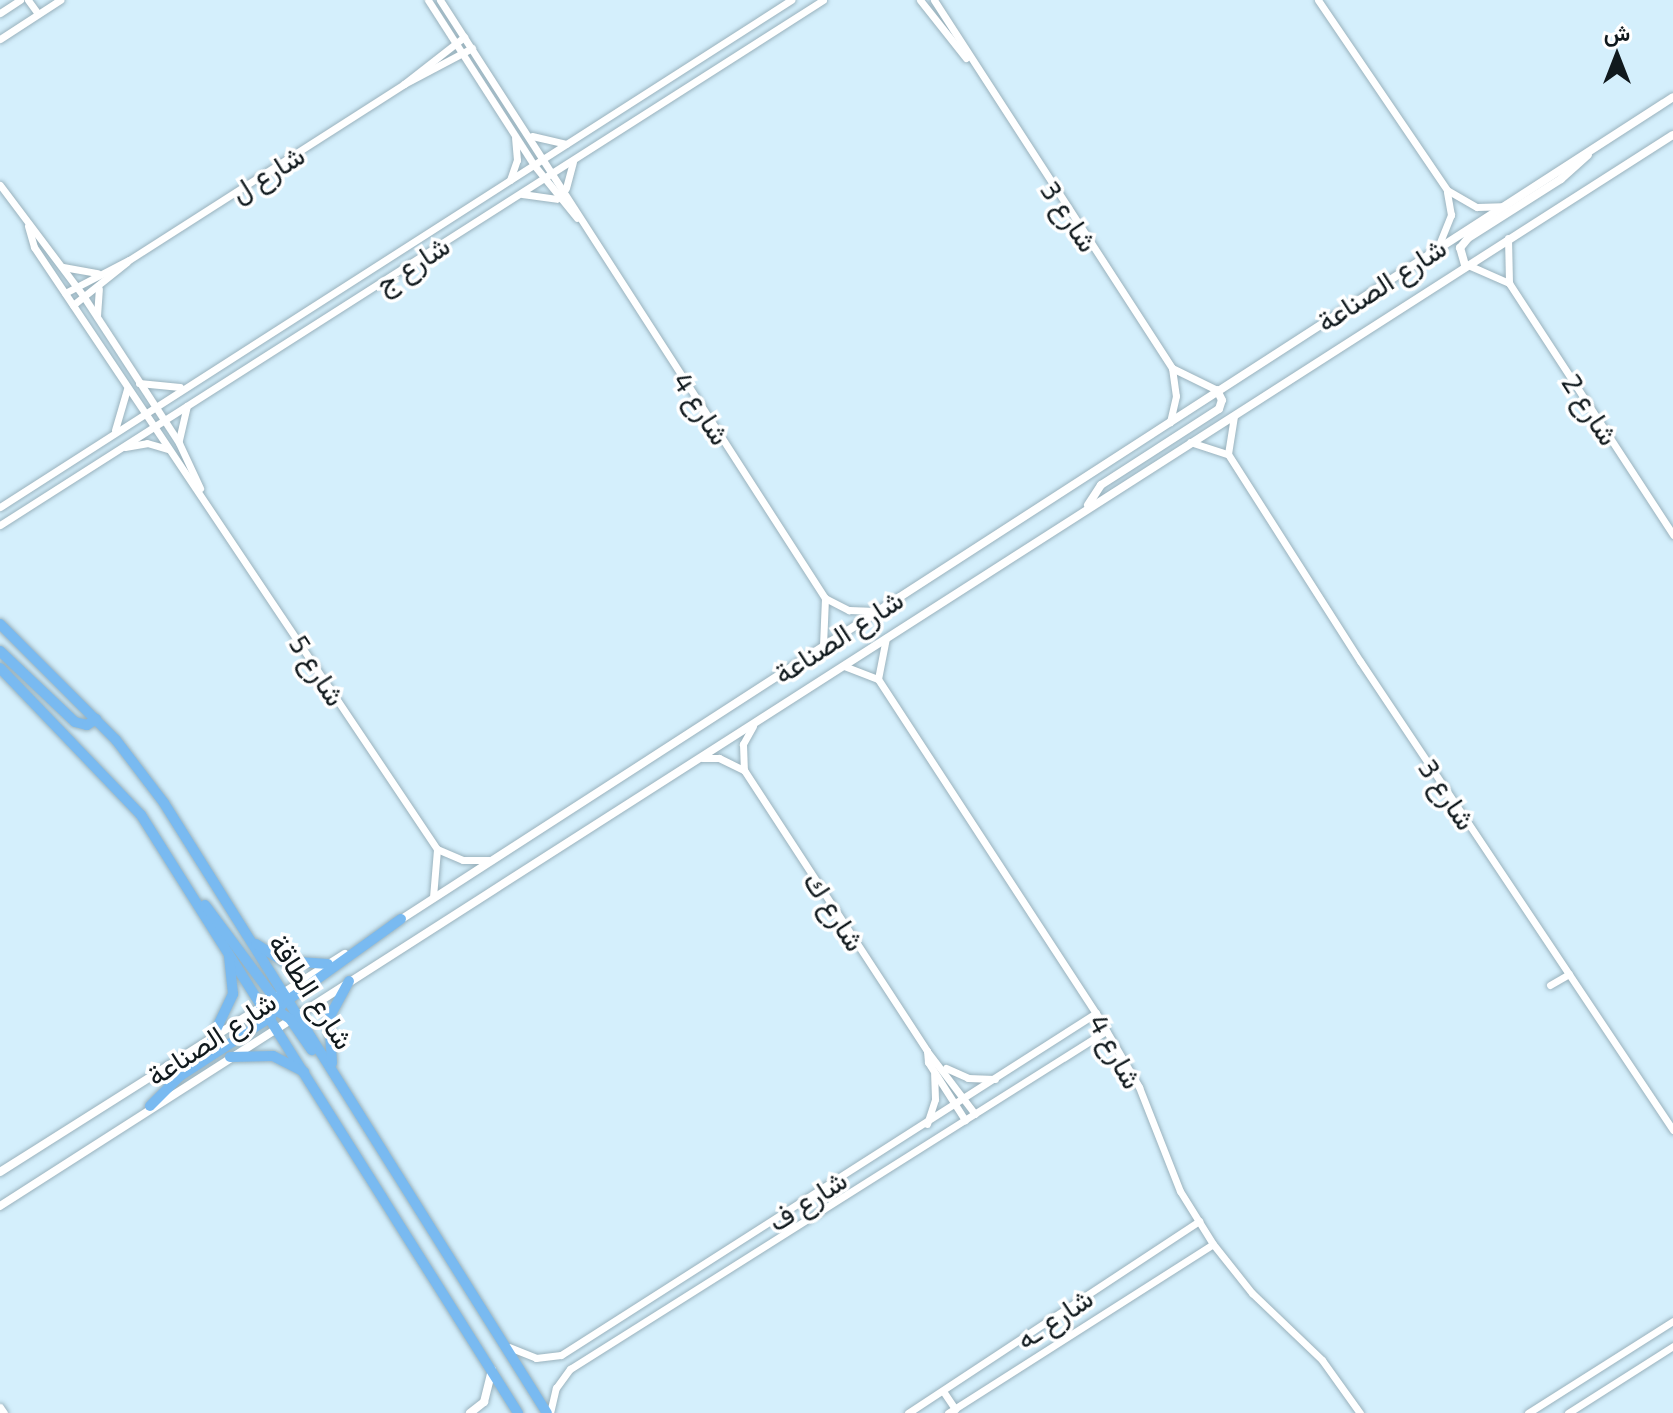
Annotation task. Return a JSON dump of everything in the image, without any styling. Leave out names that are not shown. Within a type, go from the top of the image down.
[{"type":"main road","name":"شارع الطاقة","points":[[0,624],[96,719],[164,803],[248,936],[309,1076],[518,1413]]},
{"type":"main road","points":[[0,651],[75,722],[87,725],[96,719]]},
{"type":"main road","name":"شارع الطاقة","points":[[0,668],[125,794],[227,947],[277,1007]]},
{"type":"main road","points":[[192,893],[218,918],[277,1007],[294,1017],[361,1112]]},
{"type":"main road","points":[[150,1106],[180,1076],[401,919]]},
{"type":"main road","points":[[248,936],[283,961],[328,964]]},
{"type":"main road","points":[[212,1038],[233,994],[227,947]]},
{"type":"main road","points":[[333,1069],[329,1018],[349,981]]},
{"type":"main road","name":"شارع الطاقة","points":[[294,1017],[361,1112],[548,1413]]},
{"type":"main road","points":[[230,1057],[273,1056],[309,1076]]},
{"type":"street","points":[[0,13],[20,0]]},
{"type":"street","points":[[28,0],[38,14]]},
{"type":"street","points":[[0,39],[60,0]]},
{"type":"street","name":"شارع 4","points":[[428,0],[534,165],[558,199],[578,219]]},
{"type":"street","name":"شارع 4","points":[[440,0],[555,172],[578,219],[825,598]]},
{"type":"street","name":"شارع ج","points":[[0,507],[45,480],[115,430],[791,0]]},
{"type":"street","name":"شارع ج","points":[[0,525],[823,0]]},
{"type":"street","name":"شارع 3","points":[[920,0],[949,43],[970,62]]},
{"type":"street","name":"شارع 3","points":[[934,0],[970,62],[1172,368]]},
{"type":"street","points":[[1318,0],[1447,190],[1451,215],[1438,247]]},
{"type":"street","name":"شارع ل","points":[[404,84],[464,37]]},
{"type":"street","name":"شارع ل","points":[[65,293],[129,260],[404,84],[472,48]]},
{"type":"street","name":"شارع الصناعة","points":[[0,1206],[230,1057],[277,1007],[328,964],[1673,97]]},
{"type":"street","points":[[527,132],[545,142],[568,144]]},
{"type":"street","name":"شارع الصناعة","points":[[277,1007],[294,1017],[1508,237],[1673,135]]},
{"type":"street","points":[[510,180],[517,160],[515,136]]},
{"type":"street","points":[[1508,237],[1509,283],[1465,265],[1460,248],[1468,238],[1561,179],[1597,146]]},
{"type":"street","points":[[566,190],[574,161]]},
{"type":"street","name":"شارع 5","points":[[0,185],[84,297],[179,443],[201,490]]},
{"type":"street","points":[[1447,190],[1477,207],[1501,206]]},
{"type":"street","points":[[516,195],[558,199]]},
{"type":"street","name":"شارع 5","points":[[28,226],[34,247],[168,450],[201,490],[437,849]]},
{"type":"street","name":"شارع ل","points":[[73,305],[129,260]]},
{"type":"street","points":[[63,267],[100,273]]},
{"type":"street","points":[[364,274],[374,289]]},
{"type":"street","name":"شارع 2","points":[[1509,283],[1673,535]]},
{"type":"street","points":[[99,322],[95,304],[100,286]]},
{"type":"street","points":[[264,336],[273,351]]},
{"type":"street","points":[[1086,509],[1101,485],[1219,409],[1222,400],[1217,390],[1172,368]]},
{"type":"street","points":[[1170,423],[1176,396],[1172,368]]},
{"type":"street","points":[[139,383],[183,387]]},
{"type":"street","points":[[115,430],[127,387]]},
{"type":"street","points":[[179,443],[187,405]]},
{"type":"street","points":[[1189,442],[1228,454],[1236,413]]},
{"type":"street","points":[[119,449],[147,443],[168,450]]},
{"type":"street","name":"شارع 3","points":[[1228,454],[1673,1130]]},
{"type":"street","points":[[45,480],[54,491]]},
{"type":"street","points":[[823,646],[825,598],[849,610],[876,611]]},
{"type":"street","points":[[840,666],[861,668],[878,679],[887,636]]},
{"type":"street","name":"شارع 4","points":[[878,679],[1096,1013],[1139,1087],[1164,1158],[1213,1244],[1252,1293],[1322,1360],[1360,1413]]},
{"type":"street","points":[[692,760],[719,758],[744,770],[743,744],[756,721]]},
{"type":"street","name":"شارع ك","points":[[744,770],[927,1051],[942,1066],[975,1114]]},
{"type":"street","points":[[433,897],[437,849],[463,860],[491,860]]},
{"type":"street","points":[[1550,985],[1569,974]]},
{"type":"street","name":"شارع الصناعة","points":[[0,1172],[212,1038],[277,1007]]},
{"type":"street","name":"شارع ف","points":[[509,1347],[536,1358],[561,1355],[927,1124],[1096,1013]]},
{"type":"street","name":"شارع ف","points":[[548,1413],[556,1388],[570,1369],[764,1250],[1106,1031]]},
{"type":"street","name":"شارع ك","points":[[927,1051],[934,1072],[965,1120]]},
{"type":"street","points":[[942,1066],[968,1078],[997,1078]]},
{"type":"street","points":[[927,1124],[935,1099],[934,1072]]},
{"type":"street","name":"شارع ـه","points":[[908,1413],[1199,1221]]},
{"type":"street","points":[[753,1234],[764,1250]]},
{"type":"street","name":"شارع ـه","points":[[952,1411],[1213,1244]]},
{"type":"street","points":[[1528,1413],[1673,1321]]},
{"type":"street","points":[[1568,1413],[1673,1346]]},
{"type":"street","points":[[470,1413],[484,1402],[493,1369]]},
{"type":"street","points":[[943,1391],[952,1411]]},
{"type":"street","points":[[0,1407],[4,1413]]},
{"type":"shaded area","points":[[0,0],[1673,0],[1673,1413],[0,1413]]}]
